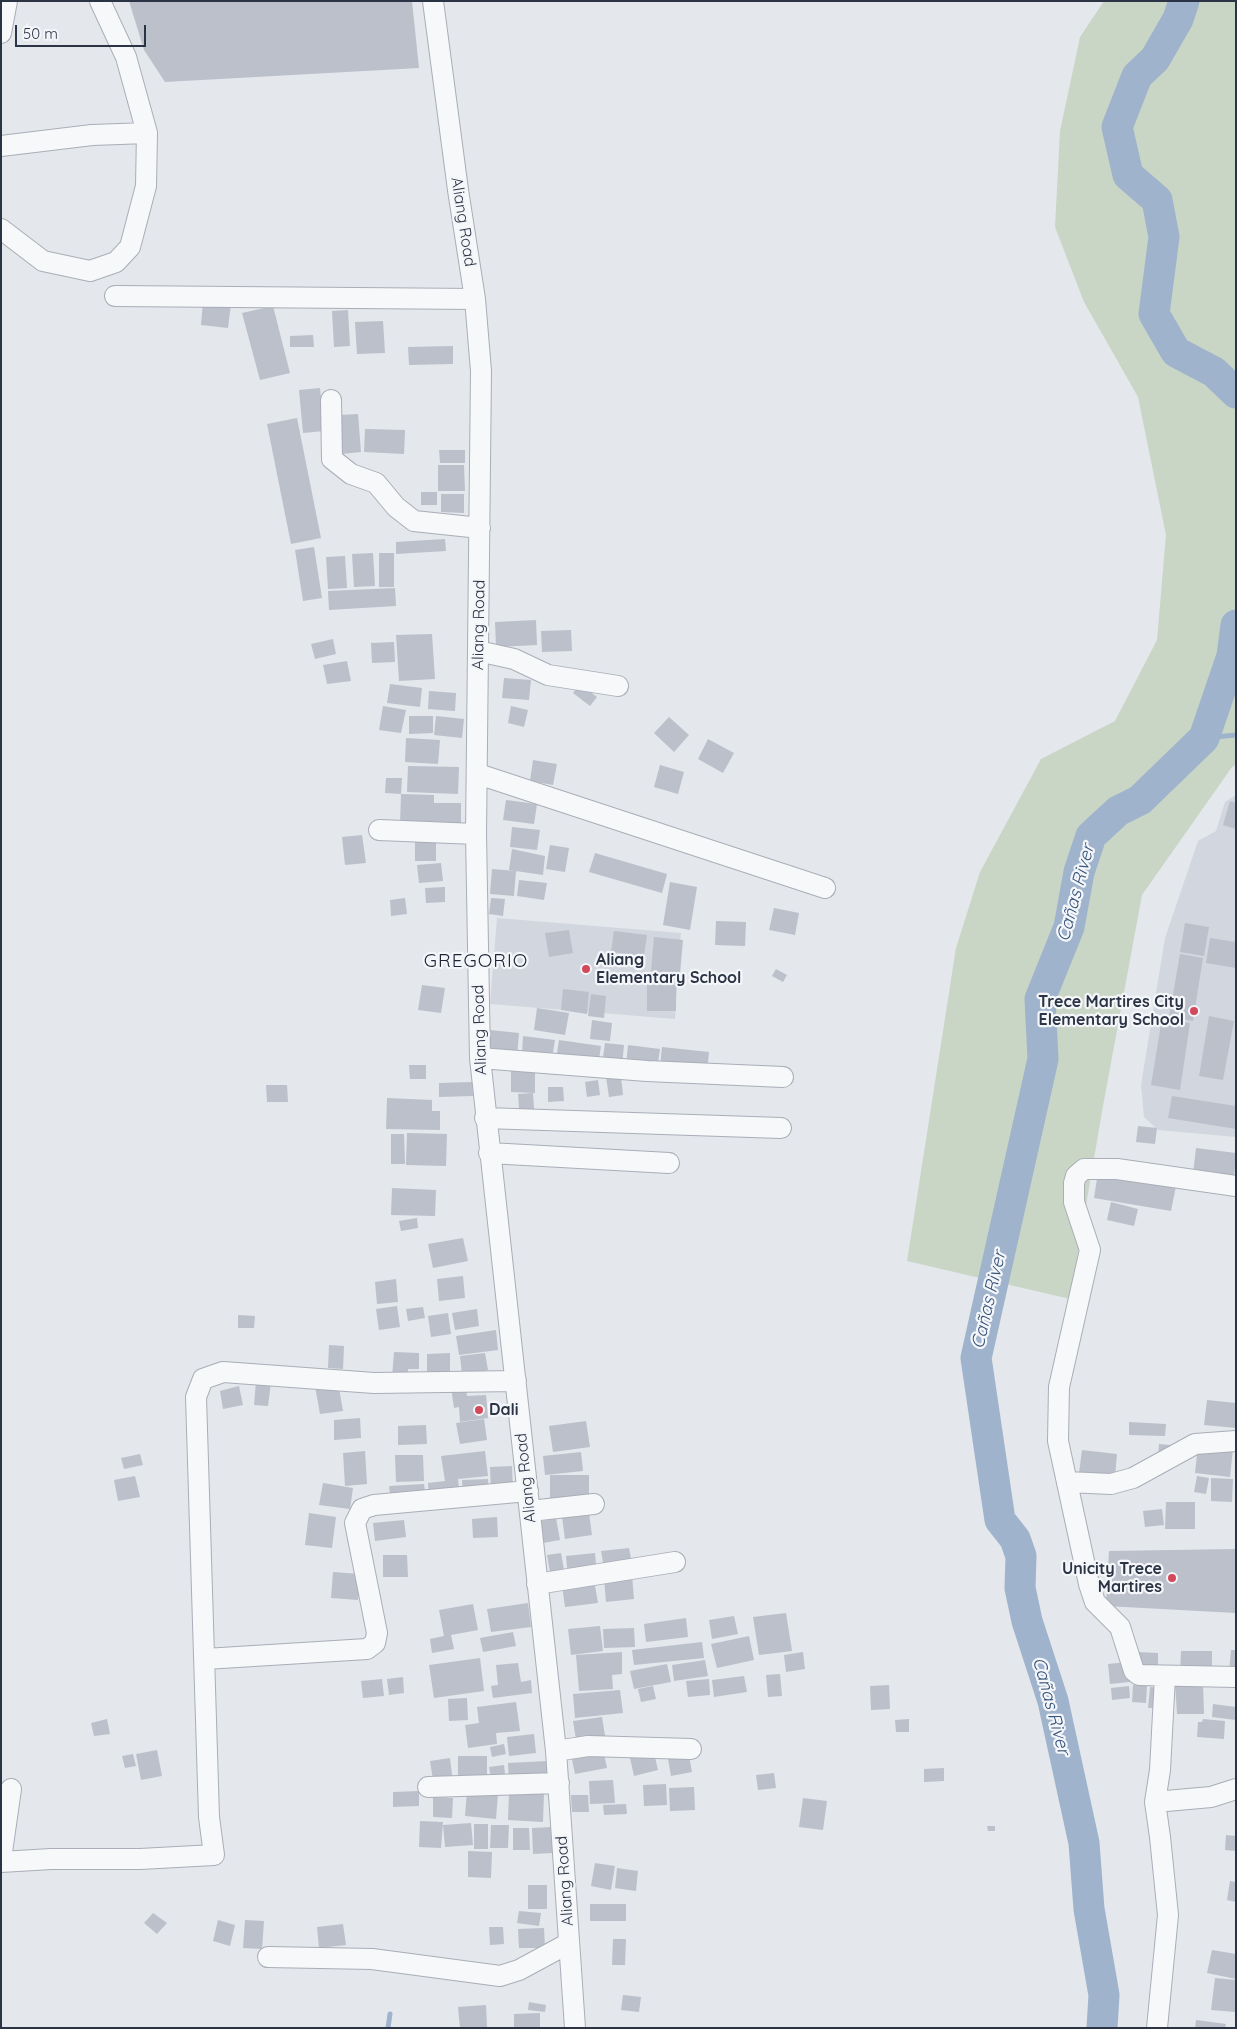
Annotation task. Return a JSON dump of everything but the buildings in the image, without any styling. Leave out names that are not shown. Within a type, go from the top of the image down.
[{"type":"street","points":[[1,33],[7,1]]},
{"type":"street","points":[[1,229],[43,261],[90,271],[116,262],[130,247],[146,186],[147,133],[126,58],[100,1]]},
{"type":"street","name":"Aliang Road","points":[[433,1],[474,299],[481,371],[476,834],[480,1058],[485,1118],[556,1751],[575,2028]]},
{"type":"street","points":[[1,146],[92,135],[147,133]]},
{"type":"street","points":[[115,296],[474,299]]},
{"type":"street","points":[[331,400],[332,460],[351,474],[376,483],[396,507],[414,521],[480,528]]},
{"type":"street","points":[[478,651],[514,659],[548,676],[618,686]]},
{"type":"street","points":[[478,774],[826,888]]},
{"type":"street","points":[[378,830],[476,834]]},
{"type":"street","points":[[480,1058],[647,1071],[783,1077]]},
{"type":"street","points":[[485,1118],[780,1128]]},
{"type":"street","points":[[489,1153],[669,1164]]},
{"type":"street","points":[[1236,1186],[1117,1169],[1084,1169],[1076,1176],[1074,1202],[1090,1250],[1077,1315],[1059,1387],[1058,1440],[1089,1584],[1095,1602],[1120,1627],[1134,1671],[1139,1676],[1236,1677]]},
{"type":"street","points":[[11,1789],[1,1860],[51,1858],[140,1859],[214,1855],[209,1817],[196,1397],[203,1379],[223,1372],[374,1383],[516,1381]]},
{"type":"street","points":[[1067,1482],[1111,1484],[1133,1478],[1195,1444],[1236,1441]]},
{"type":"street","points":[[205,1659],[367,1649],[375,1643],[377,1633],[355,1523],[362,1509],[374,1505],[528,1491]]},
{"type":"street","points":[[530,1510],[594,1504]]},
{"type":"street","points":[[538,1584],[675,1562]]},
{"type":"street","points":[[1157,2028],[1168,1914],[1155,1802],[1160,1770],[1165,1676]]},
{"type":"street","points":[[556,1751],[588,1746],[691,1749]]},
{"type":"street","points":[[428,1787],[559,1783]]},
{"type":"street","points":[[1155,1802],[1212,1797],[1236,1790]]},
{"type":"street","points":[[268,1957],[372,1959],[500,1976],[519,1970],[569,1942]]},
{"type":"shaded area","name":"Trece Martires City Elementary School","points":[[1236,795],[1236,1137],[1158,1130],[1144,1117],[1141,1085],[1165,938],[1198,841],[1216,831],[1225,802]]},
{"type":"shaded area","name":"Aliang Elementary School","points":[[497,918],[681,933],[675,1019],[490,1004]]},
{"type":"green space","points":[[1104,1],[1236,1],[1236,765],[1232,767],[1142,895],[1070,1299],[907,1261],[956,948],[980,872],[1041,759],[1115,721],[1157,640],[1166,535],[1138,397],[1084,302],[1055,227],[1060,131],[1080,37]]},
{"type":"waterway","name":"Cañas River","points":[[1184,1],[1178,19],[1155,59],[1137,76],[1117,127],[1128,175],[1157,200],[1164,237],[1154,314],[1176,352],[1214,372],[1236,393]]},
{"type":"waterway","name":"Cañas River","points":[[1102,2028],[1104,1995],[1089,1909],[1084,1843],[1053,1701],[1027,1621],[1020,1588],[1021,1556],[1015,1539],[1000,1520],[976,1358],[1043,1059],[1040,999],[1069,927],[1079,872],[1091,836],[1118,811],[1140,800],[1204,738],[1232,656],[1236,625]]},
{"type":"waterway","points":[[1204,738],[1236,735]]},
{"type":"waterway","points":[[388,2028],[390,2014]]},
{"type":"place","name":"Aliang Elementary School","points":[[586,969]]},
{"type":"place","name":"Trece Martires City Elementary School","points":[[1194,1011]]},
{"type":"place","name":"Dali","points":[[479,1410]]},
{"type":"place","name":"Unicity Trece Martires","points":[[1172,1578]]},
{"type":"district","name":"GREGORIO","points":[[476,961]]}]
